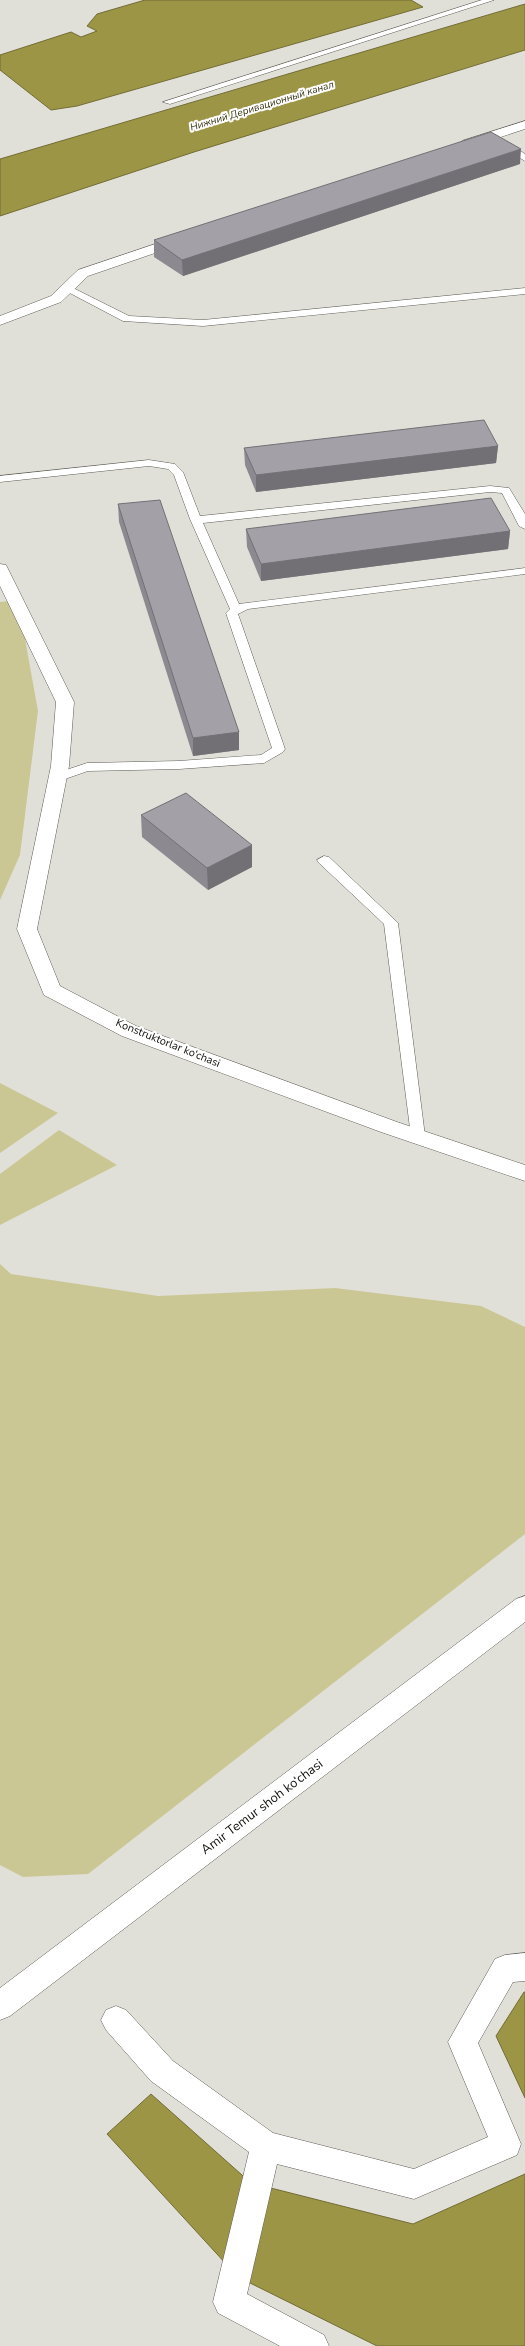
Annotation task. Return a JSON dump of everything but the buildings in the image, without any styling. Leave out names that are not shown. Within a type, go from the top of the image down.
[{"type":"street","points":[[452,148],[525,125]]},
{"type":"street","points":[[0,321],[56,299],[83,273],[196,235]]},
{"type":"street","name":"Konstruktorlar ko‘chasi","points":[[0,570],[65,702],[58,776],[27,929],[51,990],[129,1031],[418,1136],[525,1173]]},
{"type":"street","name":"Amir Temur shoh ko‘chasi","points":[[0,2006],[525,1607]]},
{"type":"street","points":[[116,2020],[162,2071],[266,2146],[414,2184],[506,2144],[463,2042],[505,1969],[525,1967]]},
{"type":"street","points":[[266,2146],[229,2302],[313,2346]]},
{"type":"lane","points":[[167,102],[490,0]]},
{"type":"lane","points":[[490,136],[525,158]]},
{"type":"lane","points":[[67,288],[127,319],[203,323],[525,291]]},
{"type":"lane","points":[[0,480],[148,463],[171,466],[179,474],[196,519],[236,610]]},
{"type":"lane","points":[[196,519],[215,520],[490,489],[505,490],[514,501],[525,526]]},
{"type":"lane","points":[[58,776],[87,767],[179,765],[264,759],[279,749],[232,613],[245,606],[525,571]]},
{"type":"lane","points":[[324,860],[391,923],[418,1136]]},
{"type":"shaded area","points":[[18,600],[38,711],[20,855],[0,900],[0,602]]},
{"type":"shaded area","points":[[0,1083],[58,1113],[0,1153]]},
{"type":"shaded area","points":[[59,1130],[117,1165],[0,1225],[0,1174]]},
{"type":"shaded area","points":[[0,1264],[11,1274],[158,1296],[335,1288],[481,1306],[525,1327],[525,1534],[88,1874],[23,1877],[0,1865]]},
{"type":"water","points":[[145,0],[411,0],[423,7],[77,106],[51,110],[0,70],[0,55],[71,32],[81,37],[97,31],[87,26],[97,14]]},
{"type":"water","name":"Нижний Деривационный канал","points":[[525,4],[525,50],[194,152],[0,216],[0,159]]},
{"type":"water","points":[[525,1992],[525,2098],[496,2036]]},
{"type":"water","points":[[151,2094],[251,2183],[413,2224],[525,2174],[525,2346],[377,2346],[238,2277],[107,2134]]}]
